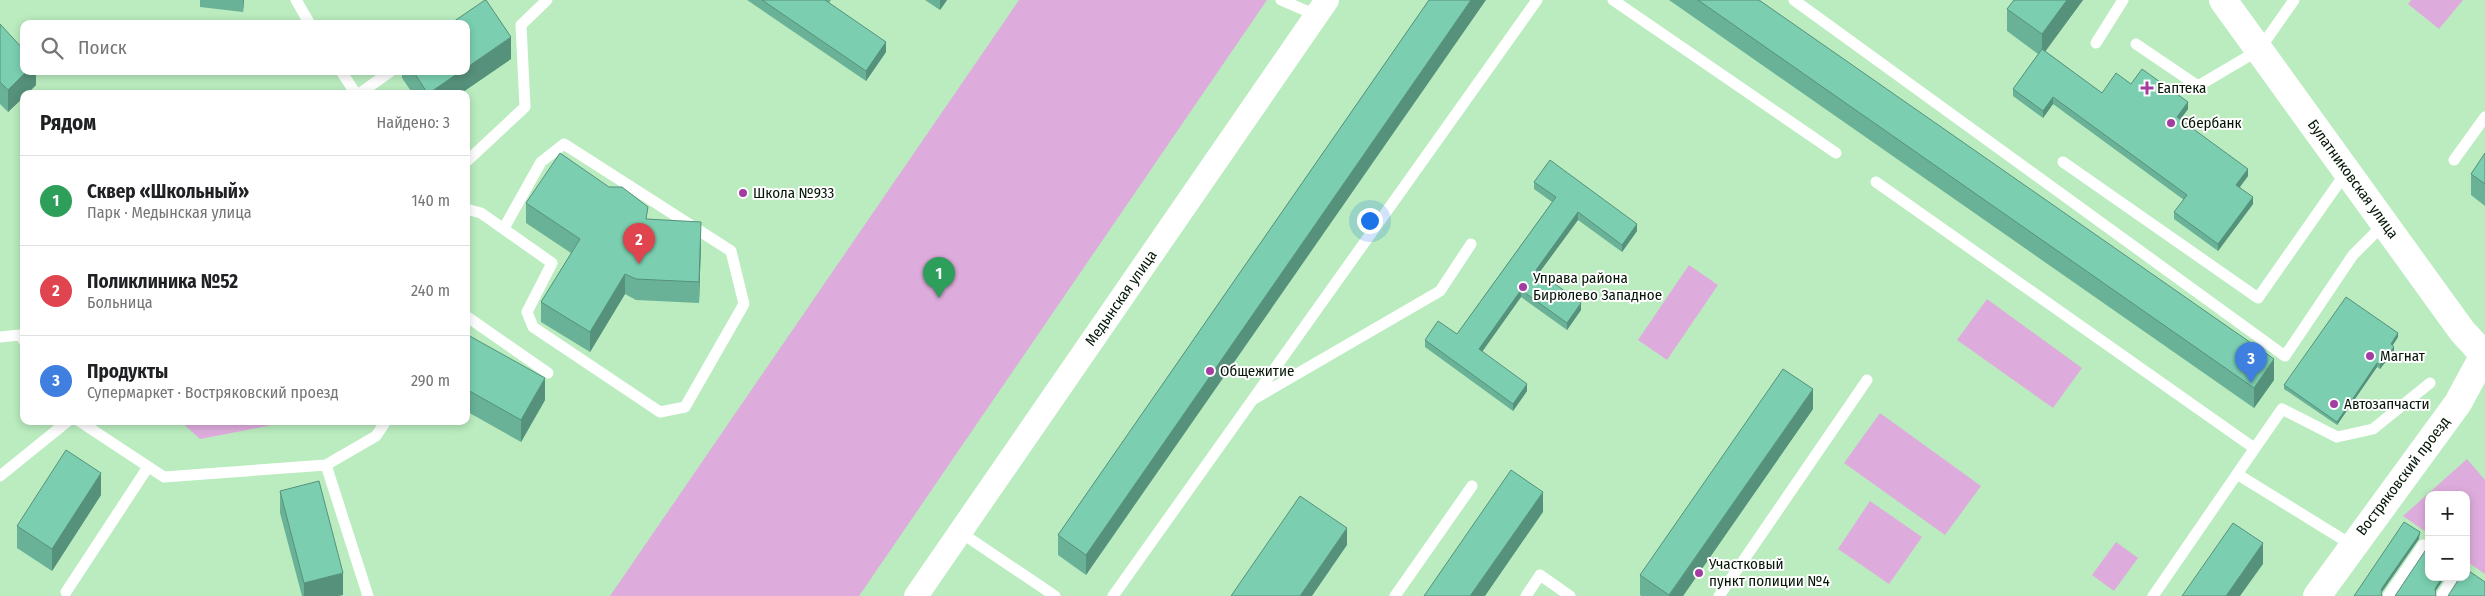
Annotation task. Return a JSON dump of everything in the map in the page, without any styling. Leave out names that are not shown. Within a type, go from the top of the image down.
[{"type":"street","name":"Булатниковская улица","points":[[2223,0],[2462,331],[2485,354]]},
{"type":"street","name":"Медынская улица","points":[[916,596],[1322,8]]},
{"type":"street","name":"Востряковский проезд","points":[[2317,596],[2352,545],[2458,403],[2485,354]]},
{"type":"lane","points":[[296,0],[308,20]]},
{"type":"lane","points":[[470,158],[525,107],[521,25],[547,0]]},
{"type":"lane","points":[[1281,0],[1322,8]]},
{"type":"lane","points":[[1113,596],[1537,0]]},
{"type":"lane","points":[[1613,0],[1836,153]]},
{"type":"lane","points":[[1794,0],[2285,356],[2353,255],[2385,223]]},
{"type":"lane","points":[[2096,43],[2124,0]]},
{"type":"lane","points":[[2136,44],[2198,86],[2259,50],[2294,0]]},
{"type":"lane","points":[[344,75],[354,90]]},
{"type":"lane","points":[[363,90],[385,75]]},
{"type":"lane","points":[[2454,160],[2485,117]]},
{"type":"lane","points":[[470,210],[481,213],[552,263],[527,312],[534,327],[660,412],[684,407],[744,304],[731,252],[564,144],[541,162],[504,228]]},
{"type":"lane","points":[[2063,162],[2258,298],[2346,171]]},
{"type":"lane","points":[[1876,182],[2254,448]]},
{"type":"lane","points":[[1251,401],[1440,291],[1471,244]]},
{"type":"lane","points":[[470,319],[548,373]]},
{"type":"lane","points":[[0,336],[20,335]]},
{"type":"lane","points":[[1719,596],[1867,380]]},
{"type":"lane","points":[[2153,596],[2282,409],[2337,437],[2373,429],[2430,382]]},
{"type":"lane","points":[[0,476],[63,425]]},
{"type":"lane","points":[[85,425],[164,477],[326,465],[376,436],[383,425]]},
{"type":"lane","points":[[326,465],[368,596]]},
{"type":"lane","points":[[66,592],[148,467]]},
{"type":"lane","points":[[2237,474],[2352,545]]},
{"type":"lane","points":[[1395,596],[1472,486]]},
{"type":"lane","points":[[960,532],[1055,596]]},
{"type":"lane","points":[[2388,596],[2423,545]]},
{"type":"lane","points":[[1526,596],[1540,575],[1570,596]]},
{"type":"lane","points":[[2441,596],[2451,581]]},
{"type":"shaded area","points":[[1019,0],[1267,0],[859,596],[610,596]]},
{"type":"shaded area","points":[[2411,0],[2463,0],[2439,29],[2408,4]]},
{"type":"shaded area","points":[[1689,265],[1718,285],[1667,360],[1638,340]]},
{"type":"shaded area","points":[[1987,299],[2082,368],[2053,408],[1957,340]]},
{"type":"shaded area","points":[[1880,413],[1981,486],[1945,535],[1844,463]]},
{"type":"shaded area","points":[[184,425],[272,425],[200,439]]},
{"type":"shaded area","points":[[2467,459],[2485,480],[2485,574],[2470,564],[2470,491],[2431,491]]},
{"type":"shaded area","points":[[2425,496],[2425,531],[2403,516]]},
{"type":"shaded area","points":[[1870,501],[1922,537],[1889,584],[1838,549]]},
{"type":"shaded area","points":[[2116,542],[2138,558],[2114,591],[2092,575]]},
{"type":"building","points":[[486,0],[511,37],[470,65],[470,20],[456,20]]},
{"type":"building","points":[[762,0],[825,0],[886,42],[866,71]]},
{"type":"building","points":[[1429,0],[1471,0],[1086,555],[1058,535]]},
{"type":"building","points":[[1698,0],[1759,0],[2274,359],[2254,388]]},
{"type":"building","points":[[2014,0],[2067,0],[2042,34],[2007,9]]},
{"type":"building","points":[[0,24],[20,46],[20,75],[23,75],[8,90],[0,82]]},
{"type":"building","points":[[2042,49],[2102,93],[2116,73],[2131,84],[2142,69],[2188,102],[2177,117],[2248,169],[2236,185],[2253,197],[2218,244],[2174,212],[2187,195],[2053,97],[2043,111],[2013,89]]},
{"type":"building","points":[[416,75],[455,75],[434,90],[425,90]]},
{"type":"building","points":[[560,153],[609,187],[622,187],[648,207],[646,219],[701,222],[699,282],[636,279],[625,274],[590,332],[541,302],[580,239],[526,203]]},
{"type":"building","points":[[2485,153],[2485,184],[2471,174]]},
{"type":"building","name":"Управа района Бирюлево Западное","points":[[1550,160],[1637,224],[1622,245],[1578,212],[1536,270],[1581,303],[1567,323],[1521,290],[1479,349],[1527,384],[1513,404],[1425,340],[1438,321],[1457,334],[1556,197],[1534,182]]},
{"type":"building","points":[[2346,297],[2398,333],[2391,344],[2394,347],[2380,365],[2377,363],[2337,422],[2284,385]]},
{"type":"building","points":[[470,336],[545,378],[521,420],[470,391]]},
{"type":"building","points":[[1783,369],[1813,389],[1669,595],[1640,575]]},
{"type":"building","points":[[66,450],[101,473],[52,549],[17,526]]},
{"type":"building","points":[[1511,470],[1543,492],[1470,596],[1424,596]]},
{"type":"building","points":[[319,481],[343,573],[304,583],[280,491]]},
{"type":"building","points":[[1300,496],[1347,528],[1300,596],[1231,596]]},
{"type":"building","points":[[2404,522],[2420,532],[2382,588],[2382,596],[2354,596]]},
{"type":"building","points":[[2233,523],[2263,543],[2226,596],[2182,596]]},
{"type":"building","points":[[2425,551],[2425,581],[2440,581],[2435,589],[2436,596],[2395,596]]},
{"type":"building","points":[[2470,572],[2485,582],[2485,596],[2448,596],[2457,581],[2470,581]]},
{"type":"place","name":"Еаптека","points":[[2147,88]]},
{"type":"place","name":"Сбербанк","points":[[2171,123]]},
{"type":"place","name":"Школа №933","points":[[743,193]]},
{"type":"place","name":"Поликлиника №52","points":[[639,264]]},
{"type":"place","name":"Управа района Бирюлево Западное","points":[[1523,287]]},
{"type":"place","name":"Сквер «Школьный»","points":[[939,298]]},
{"type":"place","name":"Магнат","points":[[2370,356]]},
{"type":"place","name":"Общежитие","points":[[1210,371]]},
{"type":"place","name":"Продукты","points":[[2251,383]]},
{"type":"place","name":"Автозапчасти","points":[[2334,404]]},
{"type":"place","name":"Участковый пункт полиции №4","points":[[1699,573]]}]
